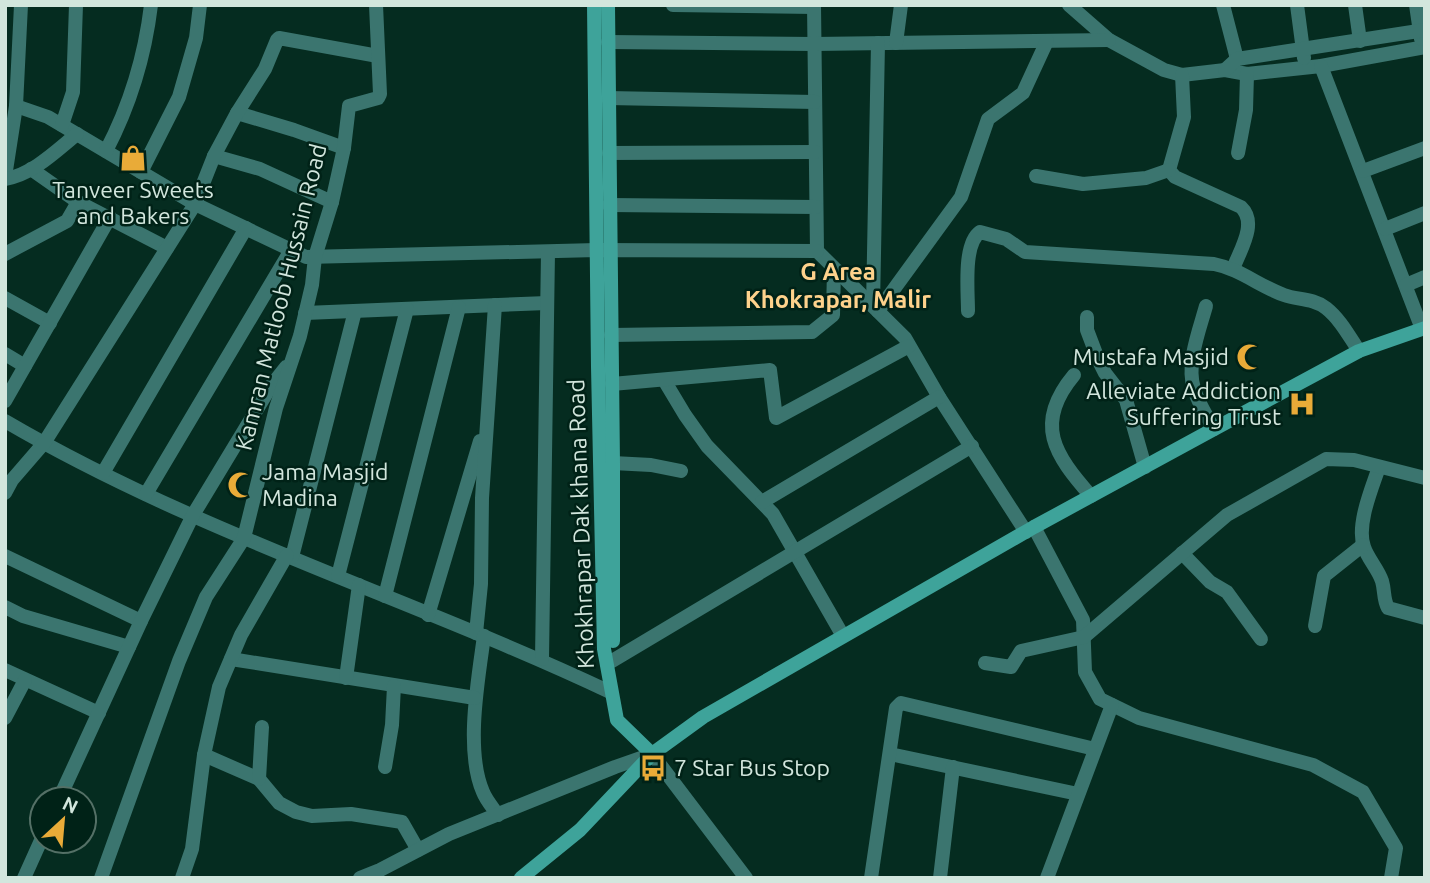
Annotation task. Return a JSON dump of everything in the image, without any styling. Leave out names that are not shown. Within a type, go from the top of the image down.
[{"type":"street","points":[[21,5],[16,106],[8,142],[5,178],[18,177],[77,134]]},
{"type":"street","points":[[62,125],[73,92],[76,5]]},
{"type":"street","points":[[106,151],[118,128],[133,83],[148,26],[150,5]]},
{"type":"street","points":[[141,172],[179,97],[201,5]]},
{"type":"street","name":"Kamran Matloob Hussain Road","points":[[102,878],[179,661],[206,597],[244,538],[276,408],[292,361],[312,285],[315,257],[332,202],[344,148],[349,106],[378,98],[376,5]]},
{"type":"street","name":"Khokhrapar Dak khana Road","points":[[594,5],[604,251],[604,649],[610,692]]},
{"type":"street","name":"Khokhrapar Dak khana Road","points":[[608,5],[609,205],[604,251],[612,384],[614,616],[610,692]]},
{"type":"street","points":[[673,5],[814,6],[817,251],[905,338],[939,397],[1030,530],[1083,620],[1085,672],[1100,699],[1139,718],[1313,765],[1363,792],[1396,848],[1391,878]]},
{"type":"street","points":[[896,43],[901,5]]},
{"type":"street","points":[[1069,5],[1109,40],[1164,70],[1182,75],[1225,70],[1247,74],[1321,66],[1423,47],[1416,5]]},
{"type":"street","points":[[1223,5],[1237,58]]},
{"type":"street","points":[[1297,5],[1306,67]]},
{"type":"street","points":[[1355,5],[1360,41]]},
{"type":"street","points":[[1225,70],[1237,58],[1422,30]]},
{"type":"street","points":[[7,484],[44,443],[195,204],[214,156],[265,69],[278,38],[378,57]]},
{"type":"street","points":[[608,42],[814,44],[1109,40]]},
{"type":"street","points":[[876,309],[961,197],[988,119],[1023,93],[1047,41]]},
{"type":"street","points":[[876,309],[878,43]]},
{"type":"street","points":[[521,878],[580,830],[652,754],[702,717],[1030,530],[1214,429],[1359,351],[1423,328],[1321,66]]},
{"type":"street","points":[[1238,153],[1246,110],[1247,74]]},
{"type":"street","points":[[1169,170],[1184,117],[1182,75]]},
{"type":"street","points":[[608,97],[815,102]]},
{"type":"street","points":[[16,106],[48,117],[195,204],[306,257],[604,251],[817,251]]},
{"type":"street","points":[[237,113],[344,148]]},
{"type":"street","points":[[1363,171],[1425,148]]},
{"type":"street","points":[[609,153],[816,152]]},
{"type":"street","points":[[214,156],[261,169],[332,202]]},
{"type":"street","points":[[31,169],[78,202],[167,248]]},
{"type":"street","points":[[1036,176],[1083,184],[1146,178],[1169,170]]},
{"type":"street","points":[[1169,170],[1175,177],[1247,212],[1250,223],[1233,269]]},
{"type":"street","points":[[5,254],[67,221],[78,202]]},
{"type":"street","points":[[609,205],[816,207]]},
{"type":"street","points":[[1385,229],[1425,214]]},
{"type":"street","points":[[5,401],[110,217]]},
{"type":"street","points":[[103,473],[246,228]]},
{"type":"street","points":[[968,311],[968,265],[974,237],[980,232],[1006,239],[1025,252],[1213,264],[1233,269],[1285,295],[1309,300],[1325,307],[1342,325],[1359,351]]},
{"type":"street","points":[[146,494],[291,250]]},
{"type":"street","points":[[542,659],[548,252]]},
{"type":"street","points":[[611,335],[812,332],[833,315],[834,269]]},
{"type":"street","points":[[1406,285],[1425,277]]},
{"type":"street","points":[[5,298],[50,323]]},
{"type":"street","points":[[305,313],[547,303]]},
{"type":"street","points":[[495,306],[481,537],[480,635],[475,698],[476,761],[483,793],[498,815]]},
{"type":"street","points":[[1206,306],[1192,378],[1194,389],[1214,429]]},
{"type":"street","points":[[385,596],[459,307]]},
{"type":"street","points":[[338,576],[407,309]]},
{"type":"street","points":[[182,878],[192,849],[204,755],[219,687],[241,635],[290,556],[355,311]]},
{"type":"street","points":[[1087,317],[1087,330],[1098,359],[1105,373],[1126,400],[1146,467]]},
{"type":"street","points":[[612,384],[770,370],[776,418],[909,346]]},
{"type":"street","points":[[5,354],[25,366]]},
{"type":"street","points":[[66,785],[128,647],[193,515],[271,386],[292,361]]},
{"type":"street","points":[[1074,375],[1055,403],[1052,419],[1054,438],[1065,466],[1091,496]]},
{"type":"street","points":[[664,380],[707,446],[773,514],[843,636]]},
{"type":"street","points":[[762,502],[939,397]]},
{"type":"street","points":[[428,615],[488,416]]},
{"type":"street","points":[[5,421],[103,473],[244,538],[428,615],[542,659],[610,692],[617,720],[652,754],[746,878]]},
{"type":"street","points":[[612,661],[972,446]]},
{"type":"street","points":[[985,663],[1011,667],[1021,651],[1084,637],[1227,515],[1326,459],[1354,460],[1425,478]]},
{"type":"street","points":[[613,463],[651,465],[681,471]]},
{"type":"street","points":[[1379,467],[1367,504],[1362,532],[1363,545],[1382,582],[1384,602],[1388,608],[1425,618]]},
{"type":"street","points":[[1315,626],[1324,576],[1363,545]]},
{"type":"street","points":[[1182,553],[1210,582],[1227,592],[1261,639]]},
{"type":"street","points":[[5,556],[141,621]]},
{"type":"street","points":[[345,678],[359,585]]},
{"type":"street","points":[[5,607],[23,616],[128,647]]},
{"type":"street","points":[[231,659],[475,698]]},
{"type":"street","points":[[5,670],[99,713]]},
{"type":"street","points":[[5,719],[25,680]]},
{"type":"street","points":[[385,767],[392,725],[394,686]]},
{"type":"street","points":[[871,878],[896,708],[901,703],[1095,749]]},
{"type":"street","points":[[1047,878],[1112,705]]},
{"type":"street","points":[[258,779],[262,727]]},
{"type":"street","points":[[360,878],[449,834],[652,754]]},
{"type":"street","points":[[890,754],[1078,794]]},
{"type":"street","points":[[204,755],[258,779],[279,803],[296,813],[312,816],[351,814],[402,822],[418,850]]},
{"type":"street","points":[[940,878],[953,767]]},
{"type":"street","points":[[24,878],[34,855]]},
{"type":"place","name":"Tanveer Sweets and Bakers","points":[[133,158]]},
{"type":"place","name":"Mustafa Masjid","points":[[1250,357]]},
{"type":"place","name":"Alleviate Addiction Suffering Trust","points":[[1302,404]]},
{"type":"place","name":"Jama Masjid Madina","points":[[241,485]]},
{"type":"place","name":"7 Star Bus Stop","points":[[653,768]]},
{"type":"district","name":"G Area Khokrapar, Malir","points":[[838,286]]}]
